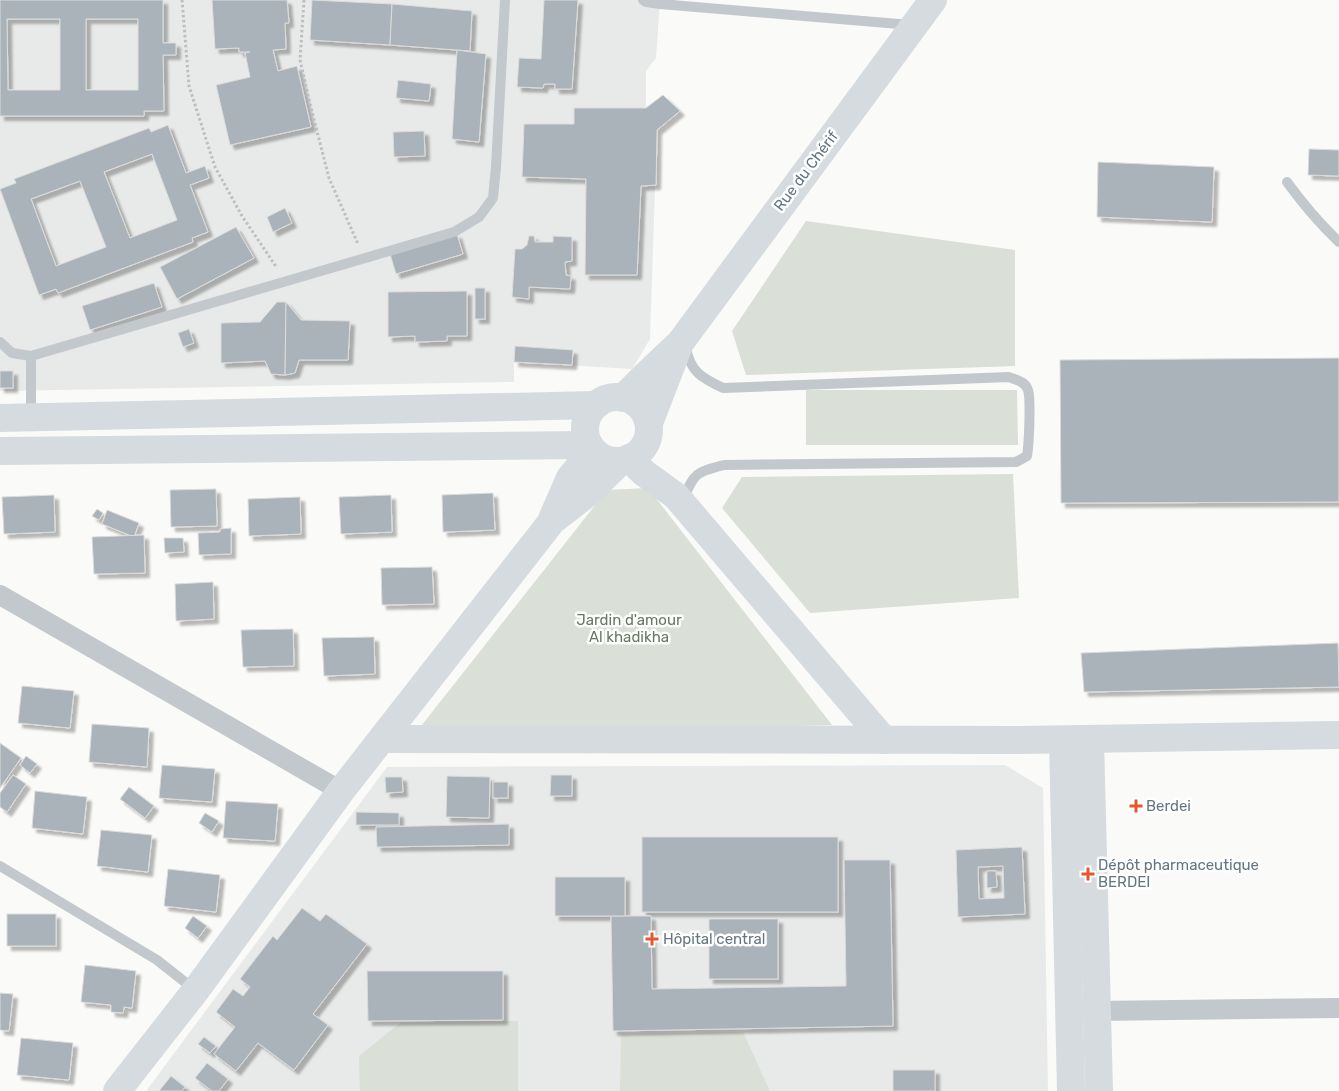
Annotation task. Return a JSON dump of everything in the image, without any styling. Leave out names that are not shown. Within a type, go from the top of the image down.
[{"type":"street","name":"Rue du Chérif","points":[[623,398],[682,340],[934,0]]},
{"type":"street","name":"Rue du Chérif","points":[[649,428],[682,340]]},
{"type":"street","points":[[679,499],[640,407],[632,401],[623,398],[604,400],[596,405],[589,413],[585,434],[596,454],[607,460],[625,460],[679,499],[884,740]]},
{"type":"street","points":[[0,418],[596,405]]},
{"type":"street","points":[[117,1091],[196,990],[341,792],[552,521],[588,493],[625,460],[635,456],[642,450],[647,442],[649,428]]},
{"type":"street","points":[[0,451],[591,448]]},
{"type":"street","points":[[552,521],[570,478],[591,448]]},
{"type":"street","points":[[0,595],[341,792]]},
{"type":"street","points":[[382,739],[1090,740],[1339,734]]},
{"type":"street","points":[[1063,740],[1070,1091]]},
{"type":"street","points":[[1090,740],[1099,1091]]},
{"type":"street","points":[[1096,1011],[1339,1008]]},
{"type":"lane","points":[[0,342],[12,352],[31,356],[454,232],[479,217],[493,198],[505,0]]},
{"type":"lane","points":[[643,0],[660,4],[914,25]]},
{"type":"lane","points":[[1287,182],[1319,223],[1339,242]]},
{"type":"lane","points":[[679,499],[691,480],[704,470],[724,465],[1016,462],[1027,456],[1030,444],[1028,390],[1022,382],[1009,377],[723,388],[701,377],[688,359],[682,340]]},
{"type":"lane","points":[[31,356],[31,417]]},
{"type":"lane","points":[[0,866],[157,960],[196,990]]},
{"type":"path","points":[[182,0],[189,86],[215,168],[242,216],[285,281]]},
{"type":"path","points":[[304,0],[300,60],[310,104],[329,178],[364,258]]},
{"type":"shaded area","points":[[0,0],[660,0],[656,58],[646,71],[646,107],[663,95],[680,111],[657,130],[650,339],[632,369],[514,362],[514,382],[0,391]]},
{"type":"shaded area","name":"Hôpital central","points":[[1005,765],[1043,788],[1048,1091],[146,1091],[387,767]]},
{"type":"green space","points":[[806,221],[1015,250],[1015,366],[746,375],[732,331]]},
{"type":"green space","points":[[806,390],[1017,390],[1018,445],[806,445]]},
{"type":"green space","points":[[1013,474],[1019,598],[810,613],[722,508],[742,477]]},
{"type":"green space","name":"Jardin d'amour Al khadikha","points":[[648,488],[832,725],[414,735],[607,490]]},
{"type":"green space","points":[[518,1021],[518,1091],[360,1091],[359,1056],[401,1022]]},
{"type":"green space","points":[[743,1032],[770,1091],[620,1091],[621,1034]]},
{"type":"building","points":[[0,0],[163,0],[163,43],[176,43],[176,55],[163,55],[164,111],[144,111],[144,116],[0,116]],"holes":[[[7,19],[60,19],[60,90],[8,90]],[[86,19],[138,19],[138,90],[86,90]]]},
{"type":"building","points":[[212,0],[287,0],[289,23],[285,23],[286,49],[273,50],[278,71],[297,66],[311,127],[230,145],[216,85],[250,77],[245,53],[250,52],[239,52],[239,48],[215,49]]},
{"type":"building","points":[[312,0],[392,4],[390,45],[310,40]]},
{"type":"building","points":[[544,0],[578,0],[572,89],[555,89],[555,84],[544,84],[543,88],[517,87],[519,58],[541,59]]},
{"type":"building","points":[[392,4],[472,11],[470,51],[390,45]]},
{"type":"building","points":[[457,50],[486,54],[479,142],[452,139]]},
{"type":"building","points":[[398,80],[431,84],[429,101],[396,98]]},
{"type":"building","points":[[663,95],[680,111],[657,130],[656,185],[641,186],[637,275],[585,275],[586,179],[522,177],[524,124],[574,124],[574,108],[646,108]]},
{"type":"building","points":[[168,125],[186,173],[205,166],[209,178],[190,185],[208,232],[192,238],[193,242],[58,293],[56,289],[39,295],[0,189],[16,183],[14,179],[149,128],[151,132]],"holes":[[[152,154],[177,220],[130,238],[104,172]],[[80,181],[106,247],[56,266],[31,199]]]},
{"type":"building","points":[[424,131],[425,156],[394,157],[393,132]]},
{"type":"building","points":[[1309,149],[1339,150],[1339,176],[1308,175]]},
{"type":"building","points":[[1098,162],[1214,167],[1212,222],[1097,217]]},
{"type":"building","points":[[285,208],[292,223],[273,232],[267,217]]},
{"type":"building","points":[[236,227],[254,258],[177,299],[160,267]]},
{"type":"building","points":[[457,234],[463,254],[396,274],[390,254]]},
{"type":"building","points":[[529,236],[534,236],[535,242],[553,242],[553,236],[572,237],[572,261],[565,262],[566,275],[571,276],[570,289],[529,287],[529,299],[512,297],[515,249],[522,249],[527,245]]},
{"type":"building","points":[[154,283],[162,307],[90,330],[82,306]]},
{"type":"building","points":[[475,288],[485,288],[485,319],[475,319]]},
{"type":"building","points":[[467,291],[467,336],[447,336],[447,341],[415,342],[415,336],[388,337],[388,292]]},
{"type":"building","points":[[277,302],[286,302],[285,375],[271,374],[265,361],[221,363],[221,323],[260,322]]},
{"type":"building","points":[[286,302],[301,320],[350,321],[348,360],[299,360],[295,373],[285,375]]},
{"type":"building","points":[[189,329],[194,343],[183,347],[178,333]]},
{"type":"building","points":[[515,346],[573,350],[572,365],[514,362]]},
{"type":"building","points":[[1339,358],[1339,502],[1061,503],[1060,360]]},
{"type":"building","points":[[0,371],[13,371],[13,388],[0,388]]},
{"type":"building","points":[[216,489],[217,526],[171,527],[170,490]]},
{"type":"building","points":[[493,493],[495,530],[443,532],[442,495]]},
{"type":"building","points":[[54,495],[55,532],[4,534],[2,497]]},
{"type":"building","points":[[391,495],[392,532],[341,534],[339,497]]},
{"type":"building","points":[[300,497],[301,534],[249,536],[248,499]]},
{"type":"building","points":[[97,509],[103,513],[99,520],[92,516]]},
{"type":"building","points":[[107,510],[139,523],[134,537],[102,524]]},
{"type":"building","points":[[231,528],[231,554],[199,555],[198,533],[220,532],[220,529]]},
{"type":"building","points":[[144,535],[145,573],[94,574],[92,537]]},
{"type":"building","points":[[164,538],[183,538],[184,552],[165,553]]},
{"type":"building","points":[[432,567],[434,604],[382,605],[381,568]]},
{"type":"building","points":[[213,582],[214,619],[176,621],[175,584]]},
{"type":"building","points":[[293,629],[294,666],[243,667],[241,630]]},
{"type":"building","points":[[374,637],[375,674],[324,676],[322,638]]},
{"type":"building","points":[[1338,643],[1339,687],[1084,692],[1081,653]]},
{"type":"building","points":[[22,686],[74,691],[70,728],[18,723]]},
{"type":"building","points":[[92,724],[149,728],[147,767],[89,762]]},
{"type":"building","points":[[0,743],[21,758],[0,788]]},
{"type":"building","points":[[26,756],[37,764],[30,773],[20,765]]},
{"type":"building","points":[[162,765],[215,769],[212,802],[159,798]]},
{"type":"building","points":[[13,775],[26,784],[7,812],[0,807],[0,793]]},
{"type":"building","points":[[551,775],[572,775],[572,796],[550,796]]},
{"type":"building","points":[[447,776],[490,777],[489,818],[446,817]]},
{"type":"building","points":[[385,777],[402,777],[403,792],[386,793]]},
{"type":"building","points":[[493,782],[508,782],[508,798],[493,798]]},
{"type":"building","points":[[129,787],[154,806],[145,818],[120,799]]},
{"type":"building","points":[[35,791],[87,797],[83,834],[32,828]]},
{"type":"building","points":[[226,801],[278,804],[275,841],[223,838]]},
{"type":"building","points":[[356,812],[399,813],[399,825],[356,825]]},
{"type":"building","points":[[205,813],[219,821],[212,832],[199,823]]},
{"type":"building","points":[[509,824],[509,845],[377,847],[376,827]]},
{"type":"building","points":[[101,830],[152,835],[148,872],[97,866]]},
{"type":"building","points":[[642,837],[838,837],[838,912],[642,912]]},
{"type":"building","points":[[1022,847],[1025,914],[958,917],[956,850]],"holes":[[[1003,866],[1004,898],[979,899],[978,867]]]},
{"type":"building","points":[[844,860],[890,860],[893,1026],[613,1031],[611,916],[651,916],[652,989],[846,986]]},
{"type":"building","points":[[168,869],[220,875],[216,912],[164,906]]},
{"type":"building","points":[[987,871],[996,871],[997,887],[987,888]]},
{"type":"building","points":[[555,877],[625,877],[625,916],[555,916]]},
{"type":"building","points":[[302,908],[320,921],[326,914],[367,944],[313,1014],[328,1025],[294,1070],[258,1043],[236,1071],[214,1054],[235,1027],[216,1012],[233,989],[243,996],[250,987],[240,979],[273,936],[277,940]]},
{"type":"building","points":[[7,914],[56,914],[56,946],[7,946]]},
{"type":"building","points":[[193,916],[207,926],[198,938],[185,928]]},
{"type":"building","points":[[709,919],[778,919],[778,979],[709,979]]},
{"type":"building","points":[[85,965],[136,971],[132,1008],[124,1007],[123,1013],[111,1012],[111,1005],[81,1002]]},
{"type":"building","points":[[367,971],[503,971],[503,1020],[368,1021]]},
{"type":"building","points":[[0,993],[13,994],[9,1031],[0,1030]]},
{"type":"building","points":[[204,1037],[216,1046],[210,1053],[198,1044]]},
{"type":"building","points":[[21,1038],[73,1043],[69,1080],[17,1075]]},
{"type":"building","points":[[207,1063],[228,1079],[219,1091],[212,1091],[195,1078]]},
{"type":"building","points":[[893,1070],[935,1070],[935,1091],[893,1091]]},
{"type":"building","points":[[171,1076],[185,1087],[182,1091],[159,1091]]},
{"type":"place","name":"Berdei","points":[[1136,806]]},
{"type":"place","name":"Dépôt pharmaceutique BERDEI","points":[[1088,874]]},
{"type":"place","name":"Hôpital central","points":[[652,939]]}]
